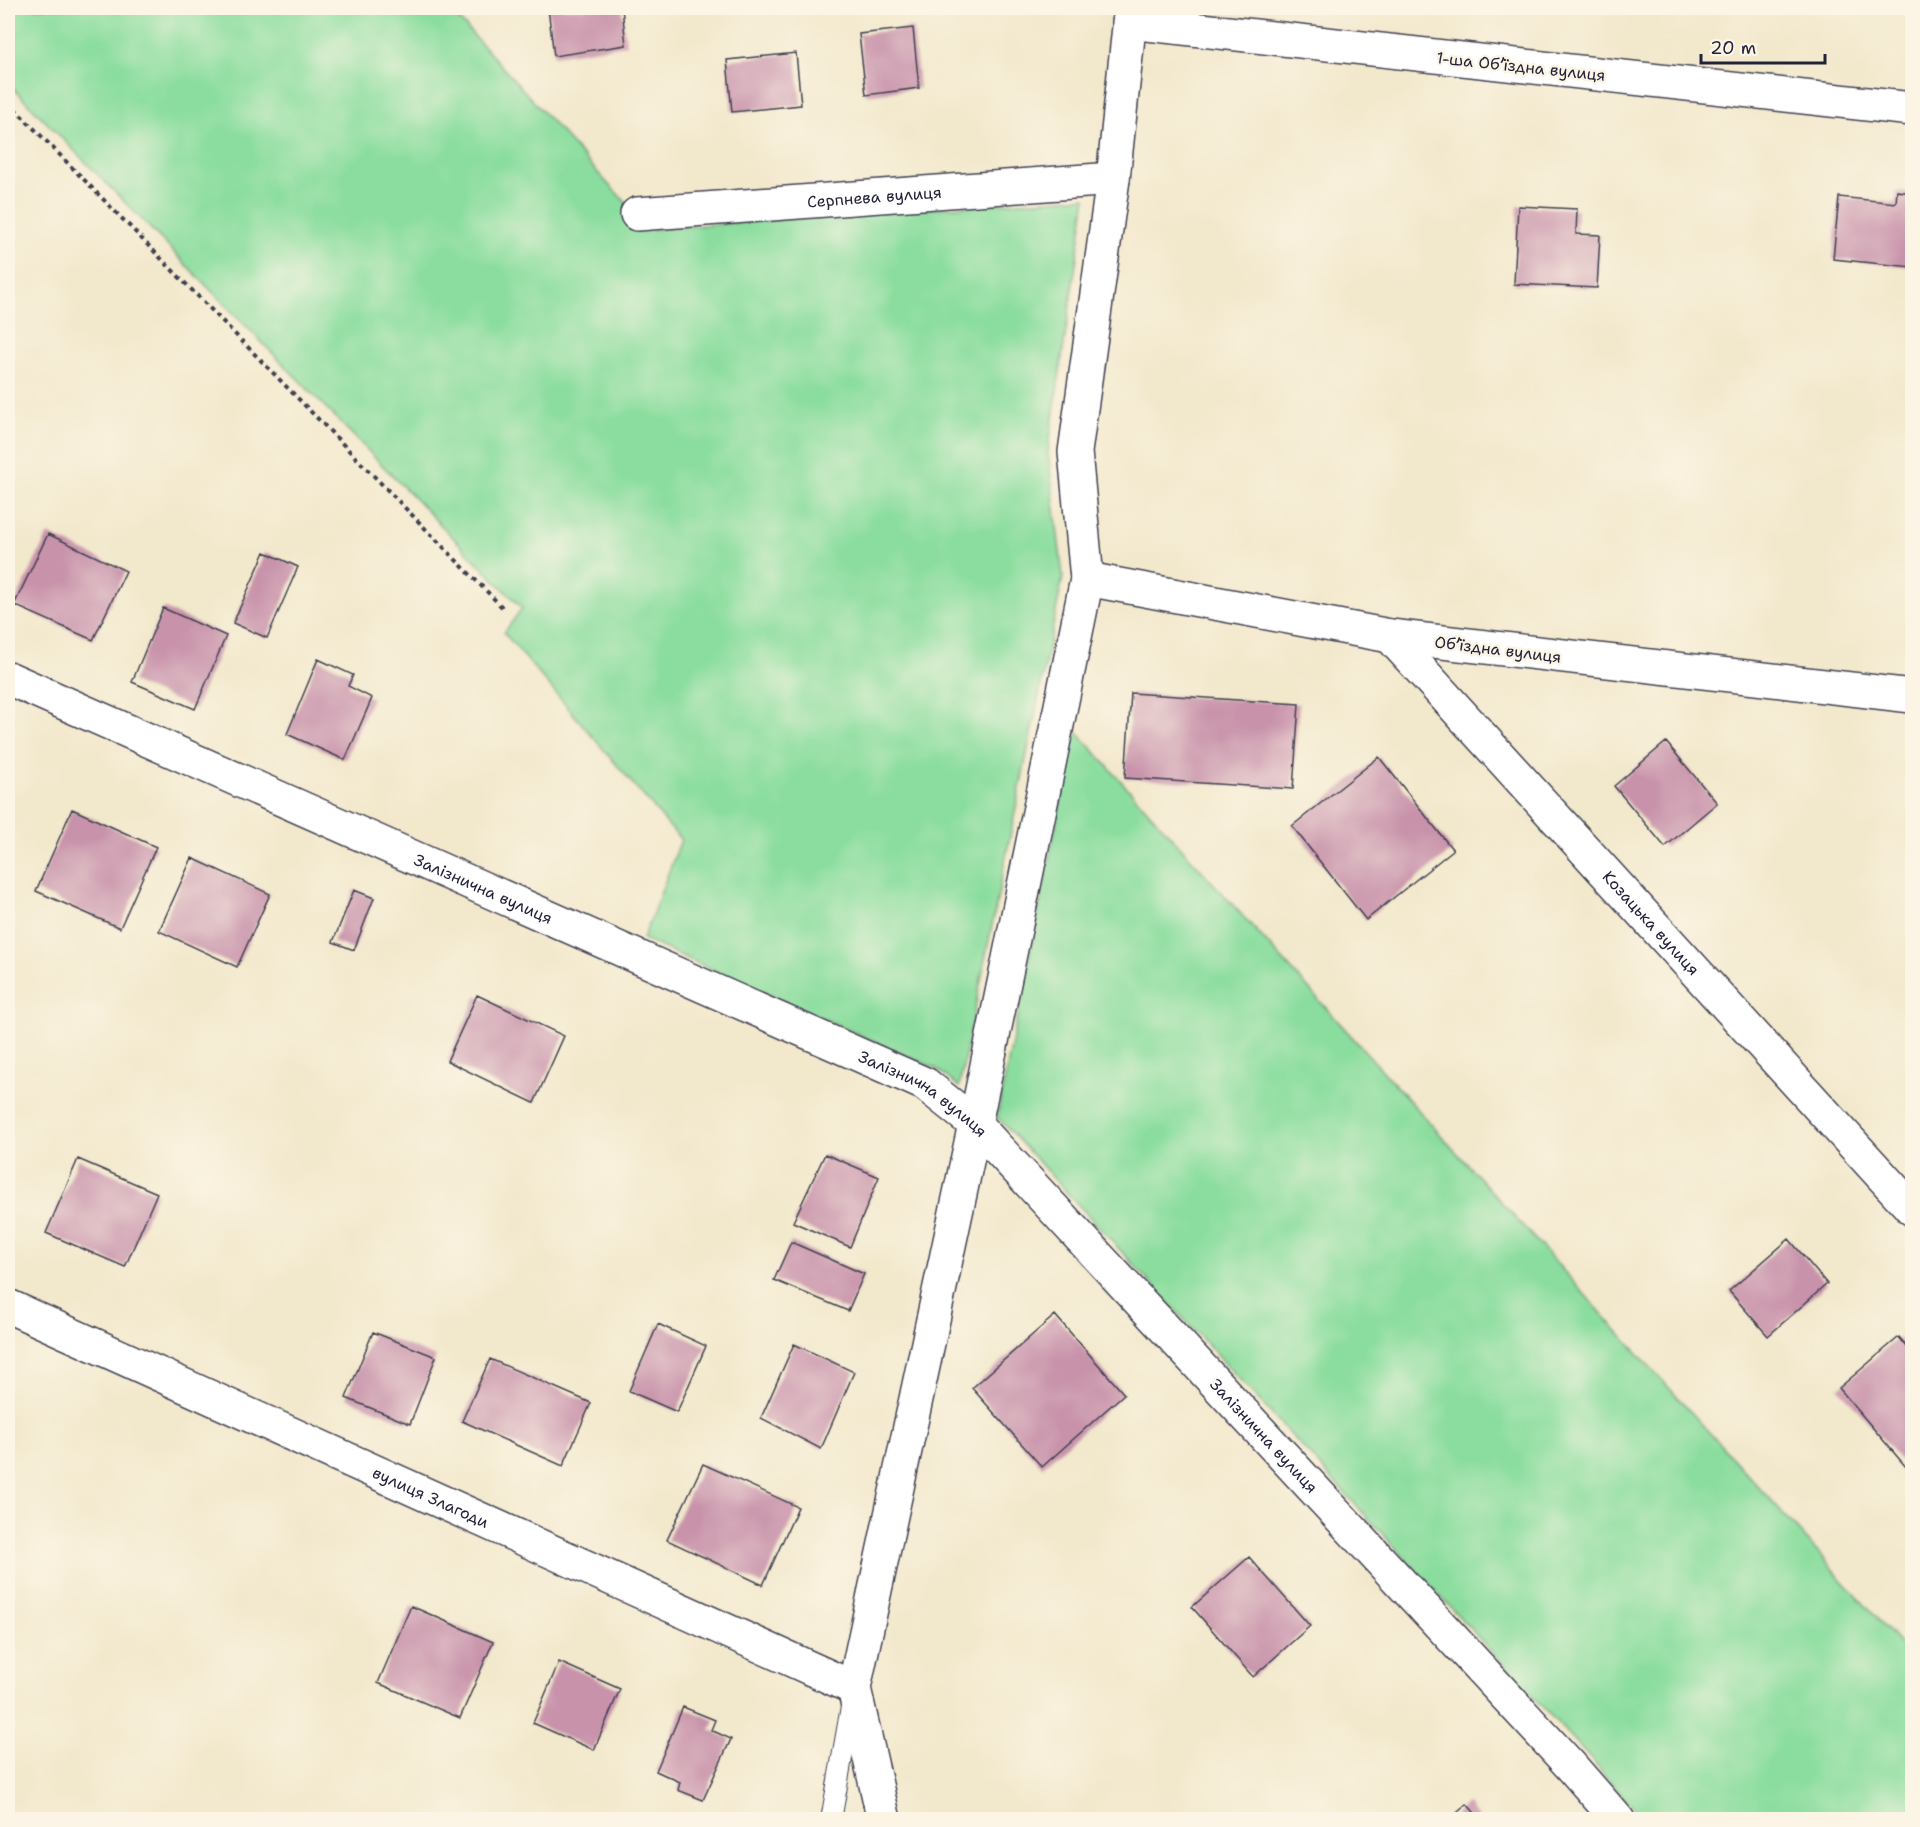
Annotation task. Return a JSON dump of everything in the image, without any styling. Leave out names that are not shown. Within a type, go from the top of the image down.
[{"type":"street","name":"1-ша Обʼїздна вулиця","points":[[1130,15],[1912,109]]},
{"type":"street","points":[[884,1820],[854,1688],[975,1124],[1087,579],[1076,452],[1113,179],[1130,15]]},
{"type":"street","name":"Серпнева вулиця","points":[[638,214],[1113,179]]},
{"type":"street","name":"Обʼїздна вулиця","points":[[1087,579],[1390,636],[1912,696]]},
{"type":"street","name":"Козацька вулиця","points":[[1390,636],[1912,1209]]},
{"type":"street","name":"Залізнична вулиця","points":[[8,678],[925,1084],[975,1124],[1563,1757],[1618,1820]]},
{"type":"street","name":"вулиця Злагоди","points":[[8,1306],[854,1688]]},
{"type":"lane","points":[[831,1820],[854,1688]]},
{"type":"path","points":[[8,102],[503,608]]},
{"type":"green space","points":[[8,8],[449,8],[608,184],[652,229],[1086,197],[1048,452],[1063,577],[959,1087],[935,1068],[643,939],[681,840],[504,633],[522,608],[8,83]]},
{"type":"green space","points":[[1075,730],[1912,1657],[1912,1819],[1643,1819],[1587,1755],[997,1117]]},
{"type":"building","points":[[548,8],[622,8],[626,45],[554,56]]},
{"type":"building","points":[[913,28],[919,88],[866,95],[859,34]]},
{"type":"building","points":[[796,53],[801,105],[732,112],[727,60]]},
{"type":"building","points":[[1897,191],[1912,193],[1912,267],[1833,259],[1839,197],[1896,203]]},
{"type":"building","points":[[1518,206],[1577,209],[1576,234],[1600,235],[1597,288],[1514,284]]},
{"type":"building","points":[[48,534],[126,571],[93,640],[14,605]]},
{"type":"building","points":[[265,552],[298,567],[267,638],[233,623]]},
{"type":"building","points":[[163,608],[226,636],[195,709],[132,682]]},
{"type":"building","points":[[318,659],[353,675],[348,686],[372,698],[345,760],[287,734]]},
{"type":"building","points":[[1131,693],[1299,704],[1293,789],[1125,778]]},
{"type":"building","points":[[1666,742],[1717,803],[1665,847],[1614,786]]},
{"type":"building","points":[[1379,757],[1453,850],[1366,920],[1292,826]]},
{"type":"building","points":[[72,809],[156,847],[120,928],[36,891]]},
{"type":"building","points":[[192,858],[270,894],[237,967],[159,931]]},
{"type":"building","points":[[354,890],[374,898],[354,950],[333,942]]},
{"type":"building","points":[[477,995],[564,1036],[534,1103],[447,1061]]},
{"type":"building","points":[[825,1154],[879,1177],[850,1247],[793,1222]]},
{"type":"building","points":[[78,1159],[157,1193],[125,1267],[46,1233]]},
{"type":"building","points":[[1789,1239],[1827,1284],[1768,1336],[1729,1291]]},
{"type":"building","points":[[791,1242],[864,1274],[848,1311],[774,1280]]},
{"type":"building","points":[[1055,1315],[1124,1394],[1042,1467],[972,1388]]},
{"type":"building","points":[[658,1324],[706,1346],[677,1412],[629,1391]]},
{"type":"building","points":[[373,1332],[436,1357],[410,1424],[346,1398]]},
{"type":"building","points":[[1899,1337],[1912,1353],[1912,1474],[1839,1388]]},
{"type":"building","points":[[794,1344],[854,1372],[821,1449],[761,1418]]},
{"type":"building","points":[[490,1359],[591,1403],[563,1466],[462,1421]]},
{"type":"building","points":[[703,1464],[798,1507],[763,1585],[667,1540]]},
{"type":"building","points":[[1249,1557],[1310,1626],[1253,1677],[1192,1607]]},
{"type":"building","points":[[411,1606],[493,1642],[460,1718],[378,1683]]},
{"type":"building","points":[[559,1662],[620,1689],[594,1750],[533,1723]]},
{"type":"building","points":[[683,1707],[715,1720],[711,1730],[731,1739],[703,1800],[678,1790],[680,1782],[656,1771]]},
{"type":"building","points":[[1467,1804],[1481,1820],[1449,1820]]}]
